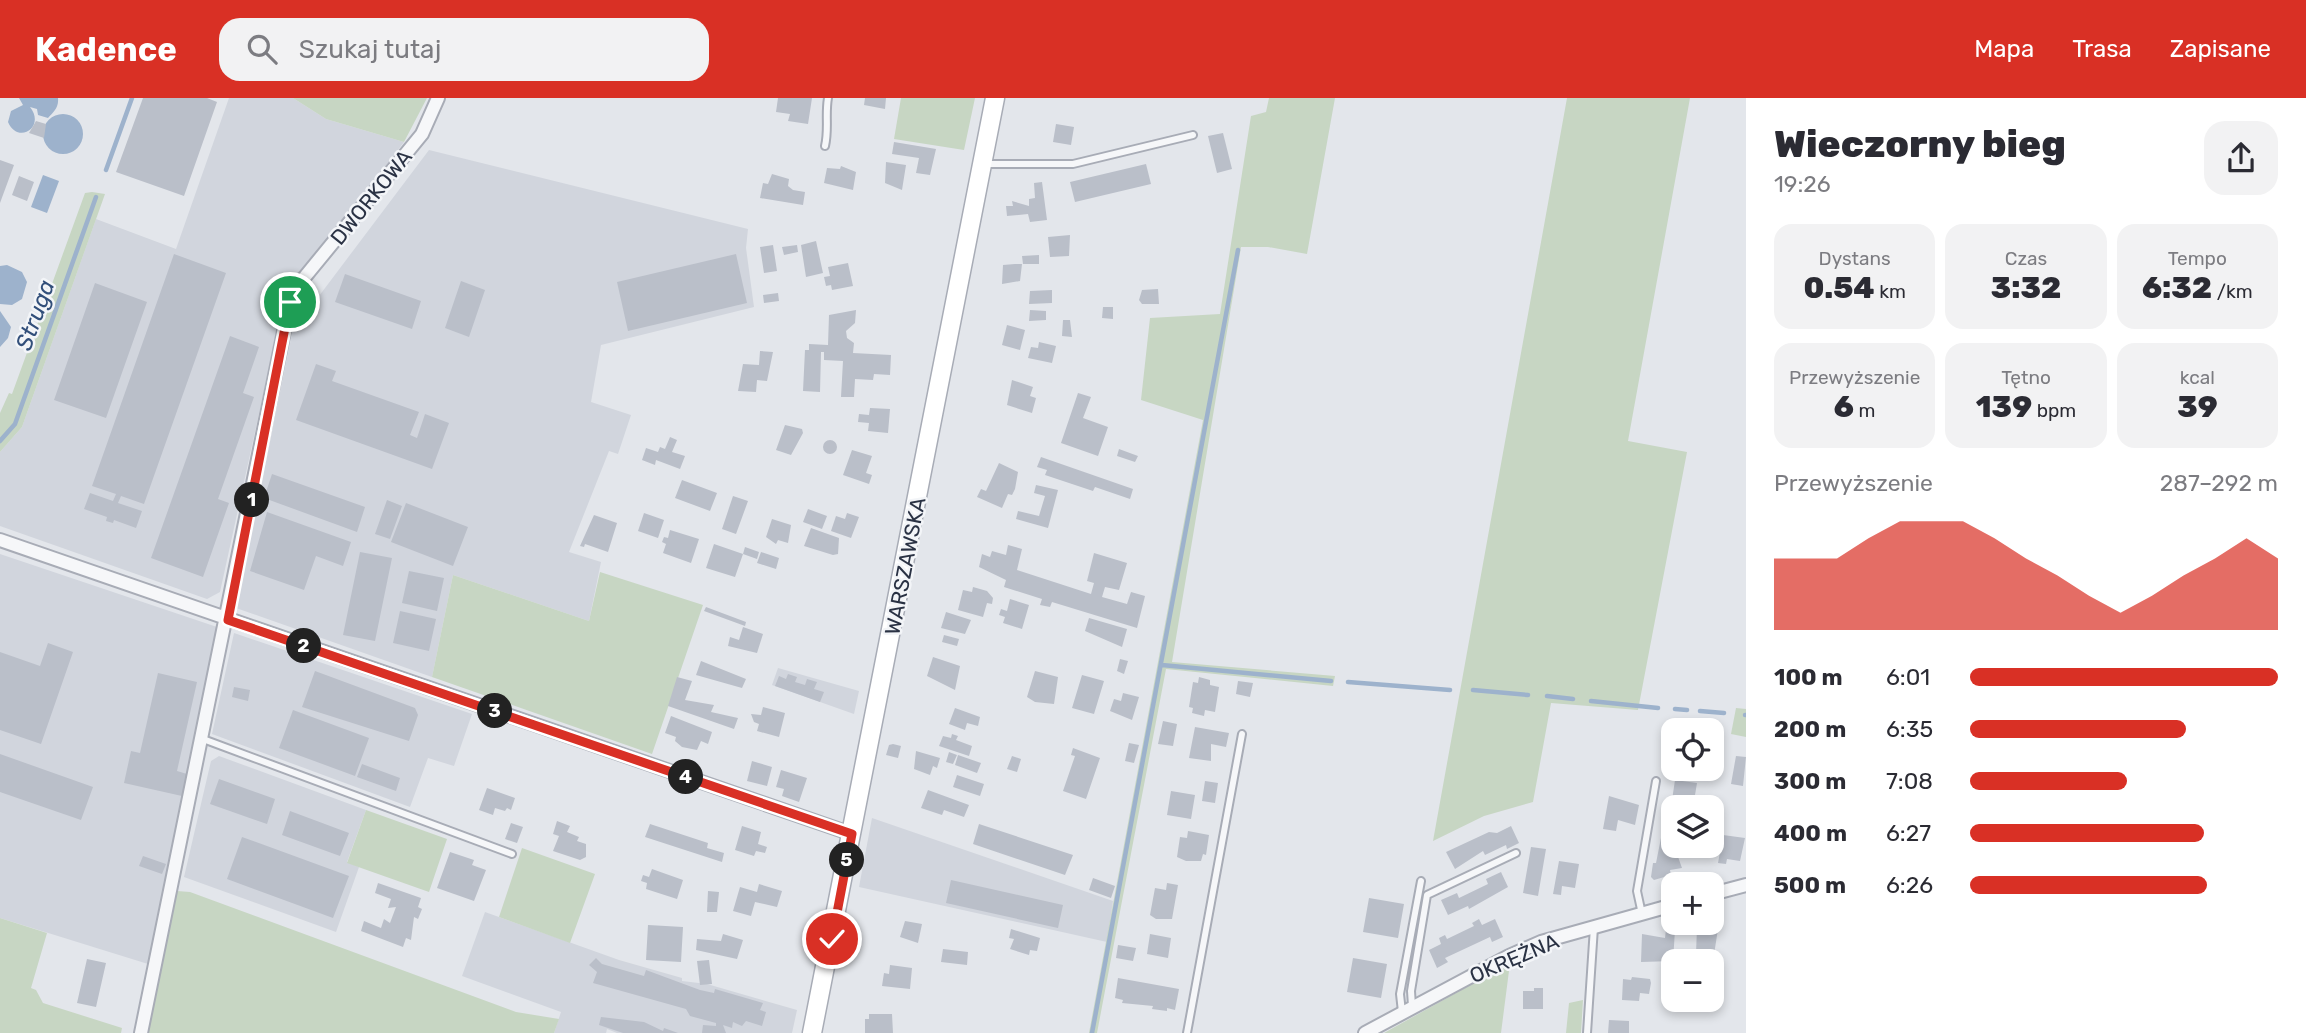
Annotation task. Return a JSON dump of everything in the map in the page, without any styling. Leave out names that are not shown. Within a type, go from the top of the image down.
[{"type":"main road","name":"WARSZAWSKA","points":[[812,1033],[995,98]]},
{"type":"street","name":"DWORKOWA","points":[[141,1033],[228,620],[290,302],[299,284],[422,134],[439,98]]},
{"type":"street","points":[[0,540],[852,834]]},
{"type":"street","points":[[1724,891],[1746,885]]},
{"type":"street","name":"OKRĘŻNA","points":[[1365,1033],[1509,956],[1541,942],[1661,908]]},
{"type":"lane","points":[[825,146],[828,98]]},
{"type":"lane","points":[[983,164],[1073,164],[1193,135]]},
{"type":"lane","points":[[1187,1033],[1242,734]]},
{"type":"lane","points":[[203,739],[512,854]]},
{"type":"lane","points":[[1642,914],[1637,891],[1656,781]]},
{"type":"lane","points":[[1407,1009],[1427,895],[1516,853]]},
{"type":"lane","points":[[1407,1009],[1400,994],[1420,881]]},
{"type":"lane","points":[[1587,1033],[1594,927]]},
{"type":"shaded area","points":[[229,98],[293,98],[326,119],[404,142],[290,293],[279,322],[220,592],[207,599],[0,526],[0,452],[22,427],[96,219],[176,249]]},
{"type":"shaded area","points":[[429,150],[748,229],[746,248],[754,307],[601,345],[591,402],[631,415],[618,454],[609,451],[569,552],[601,562],[589,621],[453,575],[432,677],[236,608],[299,299],[313,304]]},
{"type":"shaded area","points":[[0,554],[217,627],[221,636],[148,964],[0,918]]},
{"type":"shaded area","points":[[234,633],[472,714],[454,766],[428,758],[410,807],[212,734]]},
{"type":"shaded area","points":[[778,668],[859,691],[854,714],[772,685]]},
{"type":"shaded area","points":[[219,756],[366,810],[347,862],[359,867],[336,932],[184,877],[211,761]]},
{"type":"shaded area","points":[[872,818],[1113,901],[1107,942],[859,887]]},
{"type":"shaded area","points":[[485,912],[619,960],[682,978],[682,981],[707,984],[797,1010],[792,1033],[617,1033],[607,1029],[606,1033],[554,1033],[561,1012],[462,976]]},
{"type":"green space","points":[[293,98],[427,98],[404,142],[326,119]]},
{"type":"green space","points":[[901,98],[975,98],[964,150],[894,139]]},
{"type":"green space","points":[[1269,98],[1335,98],[1307,254],[1268,247],[1241,247],[1172,662],[1335,676],[1333,686],[1166,669],[1097,1033],[1089,1033],[1203,420],[1141,400],[1150,318],[1220,314],[1251,116],[1266,112]]},
{"type":"green space","points":[[1567,98],[1690,98],[1628,441],[1687,452],[1638,710],[1551,703],[1533,802],[1484,816],[1433,841]]},
{"type":"green space","points":[[85,193],[105,194],[22,427],[0,452],[0,413],[9,393],[12,394]]},
{"type":"green space","points":[[600,572],[703,605],[652,754],[432,677],[453,575],[589,621]]},
{"type":"green space","points":[[1736,708],[1746,709],[1746,737],[1731,734]]},
{"type":"green space","points":[[366,810],[447,839],[429,892],[347,863]]},
{"type":"green space","points":[[522,848],[595,874],[570,943],[499,917]]},
{"type":"green space","points":[[177,891],[190,892],[516,1012],[559,1019],[554,1033],[147,1033]]},
{"type":"green space","points":[[0,918],[47,933],[31,988],[36,990],[43,1003],[122,1028],[121,1033],[0,1033]]},
{"type":"green space","points":[[1510,963],[1501,1033],[1384,1033]]},
{"type":"green space","points":[[1583,1000],[1581,1033],[1566,1033],[1569,1003]]},
{"type":"water","points":[[19,98],[58,98],[58,104],[48,118],[38,115],[37,109],[30,107],[35,121],[33,127],[24,133],[12,129],[8,122],[11,111],[23,105]]},
{"type":"water","points":[[63,114],[77,120],[83,134],[77,148],[63,154],[49,148],[43,134],[49,120]]},
{"type":"water","points":[[43,175],[59,181],[47,213],[31,207]]},
{"type":"water","points":[[7,265],[22,272],[27,282],[22,299],[12,305],[0,304],[0,266]]},
{"type":"water","points":[[0,311],[11,327],[8,338],[0,347]]},
{"type":"building","points":[[143,98],[207,98],[217,102],[184,196],[116,172]]},
{"type":"building","points":[[778,98],[812,98],[808,124],[788,121],[790,114],[776,112]]},
{"type":"building","points":[[865,98],[886,98],[885,109],[864,105]]},
{"type":"building","points":[[36,121],[46,124],[44,138],[29,133]]},
{"type":"building","points":[[1056,124],[1074,127],[1071,145],[1053,142]]},
{"type":"building","points":[[1223,133],[1232,169],[1217,173],[1208,136]]},
{"type":"building","points":[[894,142],[936,149],[930,175],[916,173],[919,158],[892,154]]},
{"type":"building","points":[[0,160],[14,165],[0,203]]},
{"type":"building","points":[[886,162],[906,165],[902,190],[885,183]]},
{"type":"building","points":[[1146,164],[1151,184],[1075,202],[1070,182]]},
{"type":"building","points":[[841,166],[856,172],[853,190],[824,183],[827,168],[840,169]]},
{"type":"building","points":[[772,174],[789,179],[788,186],[793,190],[805,192],[803,205],[760,198],[763,183],[768,184]]},
{"type":"building","points":[[19,176],[34,182],[27,201],[12,195]]},
{"type":"building","points":[[1042,182],[1047,220],[1030,222],[1028,214],[1007,216],[1006,206],[1013,206],[1012,201],[1029,206],[1029,199],[1035,198],[1034,183]]},
{"type":"building","points":[[1070,235],[1069,256],[1050,257],[1048,237]]},
{"type":"building","points":[[816,241],[823,273],[806,277],[801,245]]},
{"type":"building","points":[[773,245],[777,271],[764,273],[760,247]]},
{"type":"building","points":[[797,245],[798,252],[784,255],[782,247]]},
{"type":"building","points":[[174,254],[226,273],[144,504],[121,496],[118,503],[142,511],[136,528],[114,520],[113,523],[106,521],[107,517],[84,509],[90,493],[113,501],[116,494],[92,486]]},
{"type":"building","points":[[736,254],[747,303],[628,331],[617,282]]},
{"type":"building","points":[[1039,255],[1039,264],[1023,264],[1022,256]]},
{"type":"building","points":[[848,263],[853,286],[832,290],[831,285],[826,286],[824,277],[830,276],[828,267]]},
{"type":"building","points":[[1022,264],[1020,281],[1002,284],[1003,265]]},
{"type":"building","points":[[345,274],[421,301],[412,329],[335,302]]},
{"type":"building","points":[[461,281],[485,290],[469,337],[445,328]]},
{"type":"building","points":[[95,283],[147,302],[106,418],[54,400]]},
{"type":"building","points":[[1158,289],[1159,304],[1142,304],[1139,300],[1142,290]]},
{"type":"building","points":[[1052,290],[1052,303],[1029,304],[1030,291]]},
{"type":"building","points":[[778,293],[779,301],[764,303],[763,295]]},
{"type":"building","points":[[1103,307],[1113,307],[1113,319],[1102,318]]},
{"type":"building","points":[[856,310],[855,323],[846,331],[847,338],[854,343],[853,353],[891,355],[890,375],[874,374],[873,380],[855,379],[854,397],[841,397],[843,361],[824,360],[824,352],[821,352],[820,392],[803,391],[805,350],[809,350],[809,344],[828,345],[829,315]]},
{"type":"building","points":[[1030,310],[1046,311],[1046,320],[1029,321]]},
{"type":"building","points":[[1063,320],[1070,320],[1072,337],[1062,336]]},
{"type":"building","points":[[1007,325],[1025,330],[1020,350],[1002,345]]},
{"type":"building","points":[[230,336],[259,347],[243,393],[254,397],[218,499],[229,503],[203,577],[151,558]]},
{"type":"building","points":[[1039,342],[1056,346],[1052,363],[1028,358],[1031,347],[1038,348]]},
{"type":"building","points":[[760,351],[773,352],[767,381],[757,380],[756,392],[738,391],[743,364],[759,365]]},
{"type":"building","points":[[316,364],[336,371],[332,381],[419,412],[410,435],[417,438],[425,414],[449,423],[432,469],[296,420]]},
{"type":"building","points":[[1012,380],[1033,387],[1030,396],[1036,398],[1032,413],[1007,405]]},
{"type":"building","points":[[1078,393],[1091,397],[1083,418],[1108,427],[1098,456],[1061,443]]},
{"type":"building","points":[[870,408],[890,409],[888,433],[868,431],[869,423],[858,422],[859,414],[869,415]]},
{"type":"building","points":[[785,425],[802,429],[803,433],[791,455],[776,450]]},
{"type":"building","points":[[670,437],[677,440],[672,452],[685,456],[680,469],[656,460],[655,465],[642,460],[646,448],[658,452],[660,447],[665,449]]},
{"type":"building","points":[[827,440],[833,440],[837,447],[833,454],[827,454],[823,450],[823,444]]},
{"type":"building","points":[[1119,449],[1138,456],[1135,462],[1117,456]]},
{"type":"building","points":[[852,450],[872,456],[866,473],[872,475],[869,484],[843,475]]},
{"type":"building","points":[[1041,457],[1133,489],[1130,499],[1095,487],[1093,491],[1045,475],[1047,470],[1037,467]]},
{"type":"building","points":[[999,463],[1018,472],[1015,489],[1012,495],[1008,494],[1002,508],[977,497],[981,489],[986,491]]},
{"type":"building","points":[[272,474],[365,507],[357,532],[264,498]]},
{"type":"building","points":[[682,480],[717,493],[710,511],[675,498]]},
{"type":"building","points":[[1036,485],[1058,490],[1048,528],[1016,519],[1018,511],[1039,516],[1045,496],[1034,493]]},
{"type":"building","points":[[733,496],[748,501],[736,534],[722,529]]},
{"type":"building","points":[[387,500],[402,506],[390,539],[375,534]]},
{"type":"building","points":[[406,503],[468,527],[453,566],[391,542]]},
{"type":"building","points":[[808,509],[827,516],[822,529],[803,522]]},
{"type":"building","points":[[267,512],[351,542],[343,566],[316,556],[304,590],[250,571]]},
{"type":"building","points":[[644,513],[664,520],[658,538],[638,531]]},
{"type":"building","points":[[847,513],[859,517],[851,538],[831,531],[836,516],[845,519]]},
{"type":"building","points":[[594,515],[617,523],[608,552],[585,544],[584,547],[580,546]]},
{"type":"building","points":[[772,519],[791,525],[788,543],[778,540],[776,544],[766,537]]},
{"type":"building","points":[[811,528],[839,538],[838,554],[833,555],[804,546]]},
{"type":"building","points":[[670,530],[699,539],[691,563],[663,553],[666,544],[662,542],[664,537],[668,538]]},
{"type":"building","points":[[714,544],[743,554],[735,577],[706,568]]},
{"type":"building","points":[[1008,545],[1022,549],[1017,570],[1091,594],[1094,583],[1087,581],[1094,553],[1127,563],[1119,590],[1105,587],[1102,597],[1127,604],[1131,592],[1145,596],[1137,628],[1052,602],[1050,607],[1040,605],[1042,599],[1004,587],[1006,580],[979,567],[982,554],[990,557],[992,551],[1006,555]]},
{"type":"building","points":[[745,547],[759,552],[757,559],[743,554]]},
{"type":"building","points":[[360,552],[392,558],[375,641],[343,635]]},
{"type":"building","points":[[761,552],[779,558],[776,569],[757,563]]},
{"type":"building","points":[[409,571],[444,578],[437,611],[402,603]]},
{"type":"building","points":[[973,587],[987,591],[993,598],[992,604],[987,603],[983,617],[958,610],[963,590],[972,592]]},
{"type":"building","points":[[1010,599],[1029,605],[1022,629],[1003,623],[1005,617],[999,615],[1001,609],[1007,611]]},
{"type":"building","points":[[706,607],[746,622],[745,626],[704,611]]},
{"type":"building","points":[[400,611],[436,619],[429,651],[393,643]]},
{"type":"building","points":[[946,612],[971,620],[965,634],[941,628]]},
{"type":"building","points":[[1089,618],[1127,629],[1122,647],[1085,631]]},
{"type":"building","points":[[743,627],[763,634],[757,653],[728,646],[730,637],[739,640]]},
{"type":"building","points":[[944,635],[959,639],[957,646],[942,642]]},
{"type":"building","points":[[48,643],[73,652],[41,744],[0,730],[0,652],[40,666]]},
{"type":"building","points":[[933,657],[960,666],[955,690],[927,676]]},
{"type":"building","points":[[1120,659],[1128,661],[1124,674],[1117,671]]},
{"type":"building","points":[[701,661],[746,679],[742,688],[696,675]]},
{"type":"building","points":[[315,671],[415,708],[418,715],[409,741],[302,707]]},
{"type":"building","points":[[1035,671],[1058,677],[1054,704],[1035,702],[1027,697]]},
{"type":"building","points":[[158,673],[197,682],[177,771],[187,774],[182,796],[124,783],[131,751],[140,753]]},
{"type":"building","points":[[788,674],[797,677],[795,682],[805,685],[807,679],[817,682],[814,689],[824,692],[820,702],[775,686],[779,676],[786,679]]},
{"type":"building","points":[[1082,675],[1104,681],[1094,714],[1072,708]]},
{"type":"building","points":[[677,677],[692,681],[685,700],[714,705],[711,712],[738,718],[734,729],[668,706]]},
{"type":"building","points":[[1199,677],[1210,680],[1210,685],[1219,687],[1215,712],[1205,710],[1204,716],[1192,713],[1193,708],[1189,707],[1193,682],[1198,683]]},
{"type":"building","points":[[1238,681],[1253,683],[1250,697],[1236,694]]},
{"type":"building","points":[[234,687],[250,690],[248,701],[232,697]]},
{"type":"building","points":[[1123,693],[1139,697],[1132,720],[1110,711],[1114,699],[1121,701]]},
{"type":"building","points":[[763,707],[785,713],[779,737],[757,731],[759,724],[754,722],[751,714],[761,715]]},
{"type":"building","points":[[955,708],[980,717],[978,726],[967,723],[965,730],[949,724]]},
{"type":"building","points":[[293,710],[369,738],[355,776],[279,748]]},
{"type":"building","points":[[671,716],[712,732],[708,744],[701,741],[697,750],[682,747],[675,741],[676,737],[665,733]]},
{"type":"building","points":[[1163,721],[1177,724],[1173,746],[1158,744]]},
{"type":"building","points":[[1195,727],[1229,733],[1226,747],[1211,744],[1211,761],[1189,758]]},
{"type":"building","points":[[952,734],[958,736],[956,740],[972,746],[969,756],[939,746],[943,736],[951,738]]},
{"type":"building","points":[[1129,743],[1139,745],[1134,763],[1125,761]]},
{"type":"building","points":[[889,745],[901,746],[898,758],[886,755]]},
{"type":"building","points":[[1073,748],[1100,758],[1086,799],[1063,791],[1075,756],[1071,755]]},
{"type":"building","points":[[916,751],[940,758],[937,768],[933,766],[930,775],[914,769]]},
{"type":"building","points":[[949,752],[957,755],[953,764],[946,762]]},
{"type":"building","points":[[0,754],[93,787],[81,820],[0,792]]},
{"type":"building","points":[[958,755],[981,763],[977,773],[955,765]]},
{"type":"building","points":[[1012,756],[1021,759],[1017,772],[1007,769]]},
{"type":"building","points":[[1736,756],[1746,757],[1743,786],[1731,784]]},
{"type":"building","points":[[752,761],[772,767],[767,786],[747,781]]},
{"type":"building","points":[[362,764],[400,778],[396,791],[357,777]]},
{"type":"building","points":[[781,770],[807,778],[799,802],[782,796],[784,789],[776,787]]},
{"type":"building","points":[[957,775],[984,784],[980,796],[953,787]]},
{"type":"building","points":[[219,779],[275,799],[267,824],[210,804]]},
{"type":"building","points":[[1205,781],[1218,783],[1215,803],[1202,801]]},
{"type":"building","points":[[1675,781],[1697,783],[1695,795],[1673,795]]},
{"type":"building","points":[[487,788],[515,798],[511,810],[495,808],[493,815],[479,810]]},
{"type":"building","points":[[928,790],[969,805],[964,817],[944,810],[942,815],[921,808]]},
{"type":"building","points":[[1171,791],[1195,795],[1191,819],[1167,815]]},
{"type":"building","points":[[1609,796],[1639,805],[1635,825],[1618,820],[1616,831],[1603,829]]},
{"type":"building","points":[[290,811],[349,833],[340,856],[282,835]]},
{"type":"building","points":[[557,821],[570,826],[567,832],[579,837],[577,841],[586,844],[586,857],[580,860],[553,851],[559,836],[553,834]]},
{"type":"building","points":[[511,823],[523,827],[517,843],[505,839]]},
{"type":"building","points":[[650,824],[708,843],[707,848],[724,853],[722,862],[645,837]]},
{"type":"building","points":[[979,824],[1073,855],[1065,875],[973,844]]},
{"type":"building","points":[[742,826],[761,832],[758,844],[767,847],[765,853],[756,851],[754,856],[735,850]]},
{"type":"building","points":[[1511,826],[1519,843],[1507,849],[1506,845],[1485,855],[1483,851],[1455,869],[1446,852],[1489,832],[1497,833]]},
{"type":"building","points":[[1188,831],[1209,835],[1206,855],[1203,854],[1201,861],[1186,861],[1177,857],[1180,837],[1187,838]]},
{"type":"building","points":[[1724,835],[1745,838],[1740,861],[1727,859],[1726,864],[1718,863],[1719,858],[1724,858]]},
{"type":"building","points":[[242,837],[349,876],[333,918],[227,879]]},
{"type":"building","points":[[1661,838],[1661,858],[1678,858],[1682,868],[1661,872],[1661,878],[1654,880],[1651,877],[1653,863],[1656,863]]},
{"type":"building","points":[[1531,847],[1546,849],[1538,896],[1523,893]]},
{"type":"building","points":[[450,852],[474,860],[472,865],[486,870],[474,901],[437,888]]},
{"type":"building","points":[[143,856],[166,864],[162,874],[139,866]]},
{"type":"building","points":[[1559,861],[1579,864],[1575,888],[1562,886],[1561,895],[1553,894]]},
{"type":"building","points":[[652,869],[683,880],[677,899],[646,889],[647,883],[641,881],[643,875],[649,877]]},
{"type":"building","points":[[1501,872],[1508,887],[1469,909],[1468,906],[1448,915],[1441,900],[1457,893],[1459,898],[1488,884],[1486,879]]},
{"type":"building","points":[[1093,878],[1115,886],[1111,898],[1089,890]]},
{"type":"building","points":[[951,880],[1063,905],[1058,928],[946,903]]},
{"type":"building","points":[[378,883],[421,898],[418,907],[422,909],[418,919],[414,917],[411,940],[406,938],[403,947],[361,931],[364,921],[381,928],[384,919],[390,923],[396,907],[388,908],[391,899],[375,893]]},
{"type":"building","points":[[1167,883],[1178,885],[1172,919],[1156,919],[1150,915],[1155,888],[1166,890]]},
{"type":"building","points":[[759,884],[782,891],[777,907],[755,902],[751,916],[733,911],[740,887],[757,892]]},
{"type":"building","points":[[708,891],[719,892],[717,912],[707,912]]},
{"type":"building","points":[[1369,898],[1404,904],[1398,938],[1363,932]]},
{"type":"building","points":[[1479,919],[1482,925],[1495,919],[1503,937],[1492,942],[1490,937],[1445,958],[1448,962],[1437,968],[1429,950],[1441,944],[1439,938],[1445,935],[1447,939],[1474,926],[1472,923]]},
{"type":"building","points":[[905,921],[922,924],[918,943],[900,937]]},
{"type":"building","points":[[648,925],[683,927],[681,962],[646,960]]},
{"type":"building","points":[[1011,929],[1040,938],[1037,951],[1030,950],[1029,955],[1010,949],[1014,939],[1009,938]]},
{"type":"building","points":[[723,934],[743,940],[737,959],[696,950],[697,939],[721,941]]},
{"type":"building","points":[[1150,934],[1171,938],[1168,958],[1147,954]]},
{"type":"building","points":[[1642,934],[1665,938],[1665,935],[1675,935],[1674,949],[1661,949],[1661,961],[1641,962]]},
{"type":"building","points":[[1697,935],[1717,935],[1715,949],[1696,949]]},
{"type":"building","points":[[1118,945],[1136,948],[1133,961],[1116,958]]},
{"type":"building","points":[[943,949],[968,952],[967,965],[941,962]]},
{"type":"building","points":[[596,958],[602,964],[644,976],[646,970],[700,990],[714,993],[715,989],[763,1003],[760,1010],[766,1012],[762,1026],[746,1021],[742,1026],[733,1022],[732,1028],[723,1025],[726,1033],[702,1033],[703,1025],[716,1026],[716,1023],[690,1016],[686,1009],[593,983],[597,972],[589,965]]},
{"type":"building","points":[[1353,958],[1387,964],[1381,998],[1347,992]]},
{"type":"building","points":[[87,959],[106,963],[96,1007],[77,1003]]},
{"type":"building","points":[[709,960],[712,984],[700,985],[697,961]]},
{"type":"building","points":[[890,965],[912,968],[910,989],[882,986],[884,973],[889,974]]},
{"type":"building","points":[[1632,977],[1650,979],[1649,994],[1640,993],[1639,1001],[1622,1000],[1623,979],[1631,980]]},
{"type":"building","points":[[1118,978],[1179,989],[1175,1010],[1122,1003],[1123,1000],[1115,998]]},
{"type":"building","points":[[1534,988],[1543,988],[1543,1009],[1523,1009],[1523,991],[1534,991]]},
{"type":"building","points":[[869,1014],[892,1014],[893,1033],[865,1033],[865,1019],[869,1019]]},
{"type":"building","points":[[601,1017],[644,1022],[663,1031],[664,1028],[678,1033],[623,1033],[599,1025]]},
{"type":"building","points":[[1609,1020],[1629,1021],[1629,1033],[1608,1033]]},
{"type":"waterway","name":"Struga","points":[[106,170],[132,98]]},
{"type":"waterway","name":"Struga","points":[[0,441],[15,424],[96,197]]},
{"type":"waterway","points":[[1092,1033],[1238,250]]},
{"type":"waterway","points":[[1162,665],[1331,681]]},
{"type":"waterway","points":[[1348,682],[1450,690]]},
{"type":"waterway","points":[[1473,690],[1528,695]]},
{"type":"waterway","points":[[1547,696],[1573,699]]},
{"type":"waterway","points":[[1591,701],[1658,708]]},
{"type":"waterway","points":[[1675,709],[1687,710]]},
{"type":"waterway","points":[[1700,711],[1724,713]]},
{"type":"route","points":[[290,302],[228,620],[852,834],[832,939]]}]
